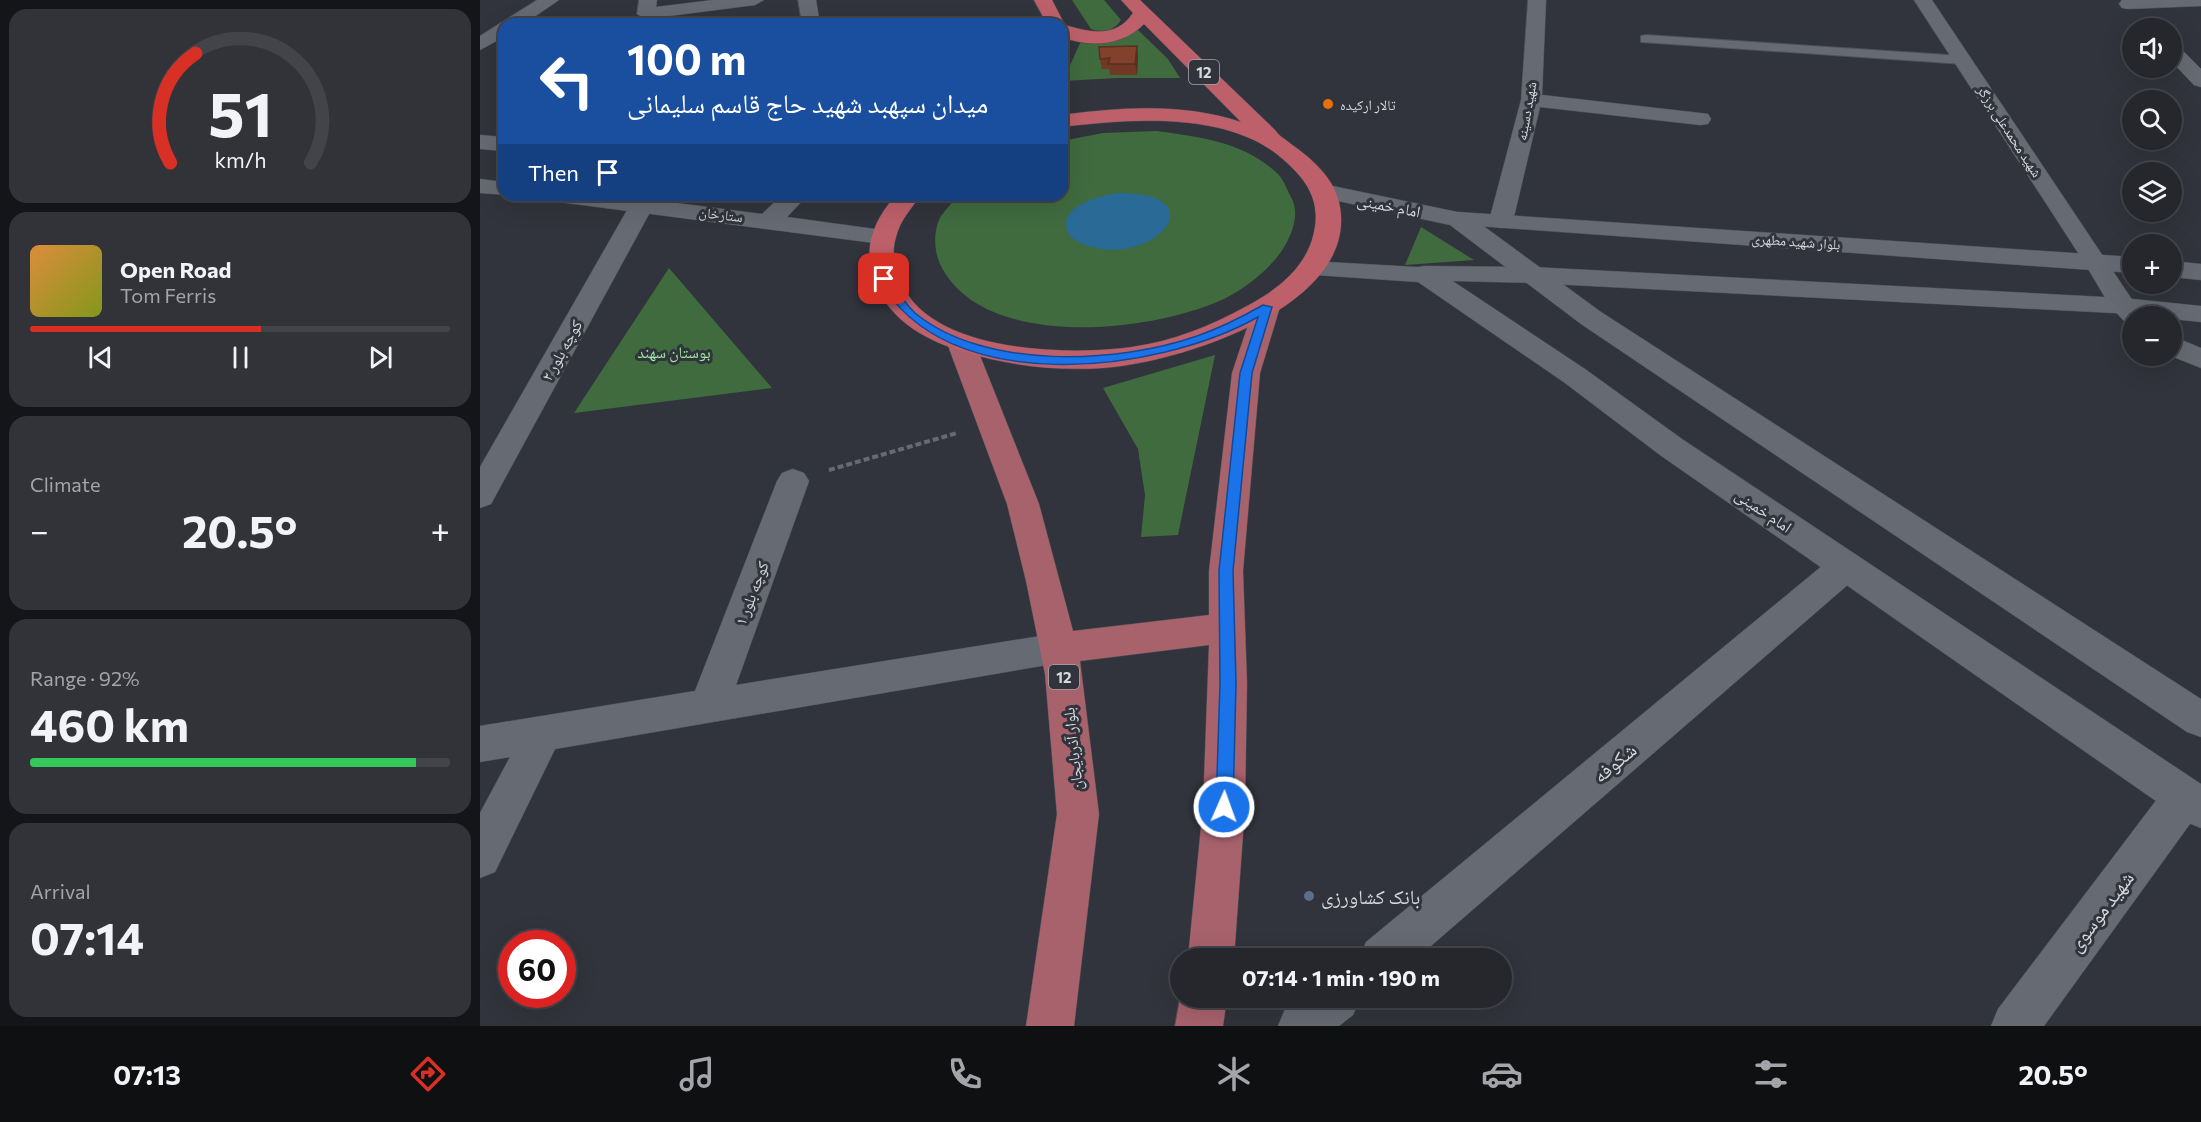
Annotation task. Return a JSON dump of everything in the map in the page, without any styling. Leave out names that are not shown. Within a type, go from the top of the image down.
[{"type":"highway","points":[[1043,0],[1053,18]]},
{"type":"highway","points":[[1068,32],[1088,37],[1110,36],[1134,26],[1136,6]]},
{"type":"highway","name":"12","points":[[904,201],[882,237],[884,279],[894,297],[911,315],[933,330],[961,343],[996,352],[1035,359],[1077,360],[1119,357],[1161,350],[1201,339],[1236,324],[1267,307],[1291,289],[1310,269],[1322,249],[1328,229],[1328,209],[1323,191],[1314,174],[1277,145],[1136,6]]},
{"type":"highway","name":"12","points":[[1068,120],[1124,114],[1192,117],[1252,133],[1277,145]]},
{"type":"main road","points":[[1212,948],[1224,807],[1226,571],[1246,373],[1267,307]]},
{"type":"main road","name":"بلوار آذربایجان","points":[[961,343],[1023,504],[1059,648],[1078,814],[1061,958],[1050,1026]]},
{"type":"main road","points":[[1059,648],[1227,628]]},
{"type":"main road","points":[[1198,1026],[1202,1008]]},
{"type":"street","points":[[521,18],[550,0]]},
{"type":"street","points":[[648,0],[646,14],[755,0]]},
{"type":"street","points":[[807,0],[810,18]]},
{"type":"street","name":"شهید دسینه","points":[[1501,221],[1531,100],[1537,0]]},
{"type":"street","name":"شهید محمدعلی برزگر","points":[[1923,0],[2126,306]]},
{"type":"street","points":[[2126,2],[2201,1]]},
{"type":"street","points":[[2126,2],[2141,18]]},
{"type":"street","points":[[480,44],[498,33]]},
{"type":"street","points":[[2182,61],[2201,81]]},
{"type":"street","points":[[1531,100],[1700,119]]},
{"type":"street","points":[[480,142],[498,144]]},
{"type":"street","points":[[480,186],[498,188]]},
{"type":"street","name":"امام خمینی","points":[[1323,191],[1458,219],[1591,318],[2201,720]]},
{"type":"street","name":"ستارخان","points":[[609,201],[882,237]]},
{"type":"street","points":[[769,221],[790,201]]},
{"type":"street","name":"کوچه بلور ۲","points":[[480,496],[642,205]]},
{"type":"street","name":"بلوار شهید مطهری","points":[[1458,219],[2122,264]]},
{"type":"street","points":[[1310,269],[1424,274],[1533,275],[2122,311]]},
{"type":"street","points":[[2182,270],[2201,272]]},
{"type":"street","name":"امام خمینی","points":[[1424,274],[1846,566],[2193,802]]},
{"type":"street","points":[[2182,313],[2201,314]]},
{"type":"street","points":[[2182,350],[2201,359]]},
{"type":"street","name":"کوچه بلور ۱","points":[[709,705],[793,481]]},
{"type":"street","name":"شکوفه","points":[[1394,948],[1846,566]]},
{"type":"street","points":[[480,744],[1059,648]]},
{"type":"street","points":[[480,857],[543,733]]},
{"type":"street","name":"شهید موسوی","points":[[2014,1026],[2193,802]]},
{"type":"street","points":[[1302,1026],[1324,1008]]},
{"type":"lane","points":[[1646,39],[1963,60]]},
{"type":"path","points":[[793,481],[993,423]]},
{"type":"green space","points":[[1072,0],[1104,0],[1121,20],[1115,27],[1108,30],[1091,29]]},
{"type":"green space","points":[[1137,29],[1168,59],[1180,78],[1068,81],[1068,70],[1081,41],[1104,42],[1118,40]]},
{"type":"green space","points":[[1156,131],[1189,136],[1236,148],[1265,163],[1284,182],[1294,204],[1295,218],[1285,246],[1263,272],[1226,298],[1194,310],[1156,320],[1115,326],[1071,327],[1030,323],[992,311],[961,292],[940,264],[936,253],[938,222],[953,201],[1068,201],[1068,140],[1103,133]]},
{"type":"green space","points":[[1421,227],[1474,260],[1405,265]]},
{"type":"green space","name":"بوستان سهند","points":[[669,268],[772,388],[574,413]]},
{"type":"green space","points":[[1215,355],[1178,535],[1141,537],[1145,495],[1138,449],[1103,388]]},
{"type":"water","points":[[1117,193],[1148,196],[1165,204],[1170,215],[1166,227],[1154,238],[1135,246],[1113,250],[1088,246],[1070,236],[1066,221],[1075,208],[1092,199]]},
{"type":"building","points":[[1137,46],[1135,64],[1108,64],[1110,58],[1100,59],[1099,47]]},
{"type":"place","name":"تالار ارکیده","points":[[1328,104]]},
{"type":"place","name":"بانک کشاورزی","points":[[1309,896]]},
{"type":"route","points":[[884,279],[894,297],[911,315],[933,330],[961,343],[1035,359],[1077,360],[1119,357],[1161,350],[1201,339],[1267,307],[1246,373],[1226,571],[1228,683],[1224,807]]}]
